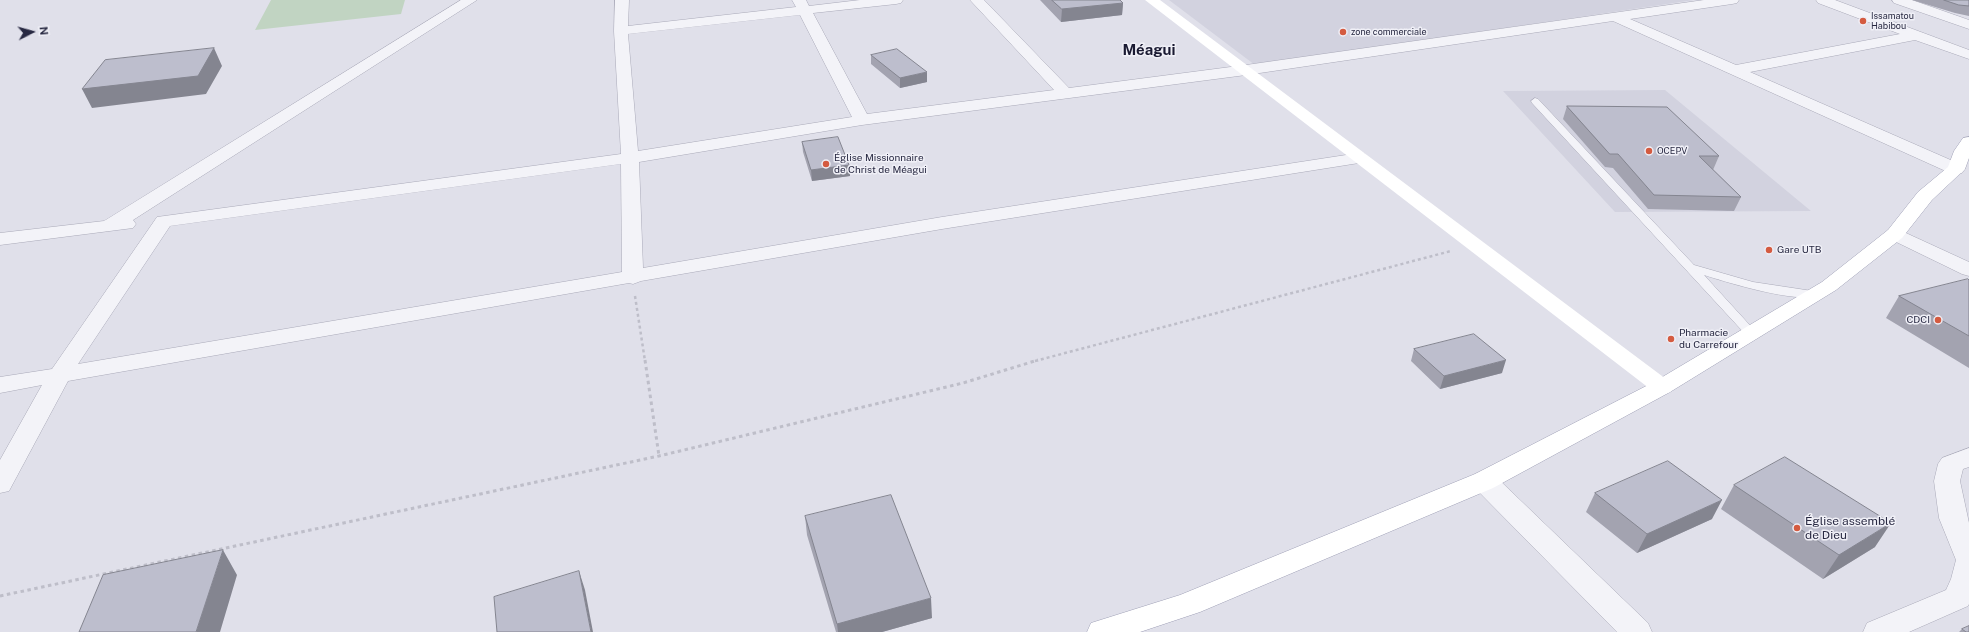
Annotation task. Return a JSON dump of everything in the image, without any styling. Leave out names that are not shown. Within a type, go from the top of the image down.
[{"type":"main road","points":[[1152,0],[1662,387]]},
{"type":"main road","points":[[1102,632],[1189,604],[1484,482],[1662,387],[1829,286],[1894,234],[1925,196],[1964,153]]},
{"type":"street","points":[[111,225],[470,0]]},
{"type":"street","points":[[622,0],[621,31],[630,158],[633,278]]},
{"type":"street","points":[[621,31],[802,5],[896,0]]},
{"type":"street","points":[[977,0],[1065,93]]},
{"type":"street","points":[[0,239],[111,225],[164,221],[630,158],[862,120],[1246,70],[1732,0]]},
{"type":"street","points":[[1823,0],[1969,55]]},
{"type":"street","points":[[1899,0],[1969,25]]},
{"type":"street","points":[[802,5],[862,120]]},
{"type":"street","points":[[1615,17],[1735,70],[1964,153]]},
{"type":"street","points":[[1735,70],[1916,35]]},
{"type":"street","points":[[0,385],[633,278],[942,223],[1359,158]]},
{"type":"street","points":[[0,484],[60,374],[164,221]]},
{"type":"street","points":[[1894,234],[1969,270]]},
{"type":"street","points":[[1969,457],[1952,464],[1947,481],[1953,518],[1969,558]]},
{"type":"street","points":[[1484,482],[1637,632]]},
{"type":"street","points":[[1878,632],[1957,598],[1966,578],[1969,563]]},
{"type":"lane","points":[[1535,101],[1655,232],[1751,333]]},
{"type":"lane","points":[[1690,268],[1786,293],[1815,294]]},
{"type":"path","points":[[0,596],[659,456],[963,383],[1049,357],[1475,245]]},
{"type":"path","points":[[633,278],[659,456]]},
{"type":"shaded area","name":"zone commerciale","points":[[1169,0],[1694,0],[1255,65]]},
{"type":"shaded area","name":"OCEPV","points":[[1665,90],[1811,211],[1615,212],[1503,91]]},
{"type":"green space","points":[[271,0],[405,0],[401,14],[255,30]]},
{"type":"building","points":[[1052,0],[1120,0],[1123,3],[1062,9]]},
{"type":"building","points":[[1944,0],[1969,0],[1969,6],[1959,5]]},
{"type":"building","points":[[214,48],[198,76],[82,89],[105,60]]},
{"type":"building","points":[[897,49],[927,72],[900,78],[871,55]]},
{"type":"building","points":[[1567,106],[1667,107],[1719,156],[1699,156],[1741,197],[1654,195],[1618,154],[1610,154]]},
{"type":"building","points":[[838,137],[849,165],[811,170],[802,142]]},
{"type":"building","points":[[1968,279],[1969,336],[1899,296]]},
{"type":"building","points":[[1474,334],[1506,360],[1444,376],[1414,349]]},
{"type":"building","points":[[1785,457],[1891,523],[1839,555],[1734,485]]},
{"type":"building","points":[[1668,461],[1722,500],[1647,534],[1595,493]]},
{"type":"building","points":[[891,495],[931,598],[837,624],[805,516]]},
{"type":"building","points":[[223,550],[196,632],[79,632],[103,575]]},
{"type":"building","points":[[579,571],[591,632],[497,632],[494,597]]},
{"type":"building","points":[[1969,626],[1969,632],[1962,629]]},
{"type":"place","name":"Issamatou Habibou","points":[[1863,21]]},
{"type":"place","name":"zone commerciale","points":[[1343,32]]},
{"type":"place","name":"OCEPV","points":[[1649,151]]},
{"type":"place","name":"Église Missionnaire de Christ de Méagui","points":[[826,164]]},
{"type":"place","name":"Gare UTB","points":[[1769,250]]},
{"type":"place","name":"CDCI","points":[[1938,320]]},
{"type":"place","name":"Pharmacie du Carrefour","points":[[1671,339]]},
{"type":"place","name":"Église assemblé de Dieu","points":[[1797,528]]},
{"type":"district","name":"Méagui","points":[[1149,50]]}]
